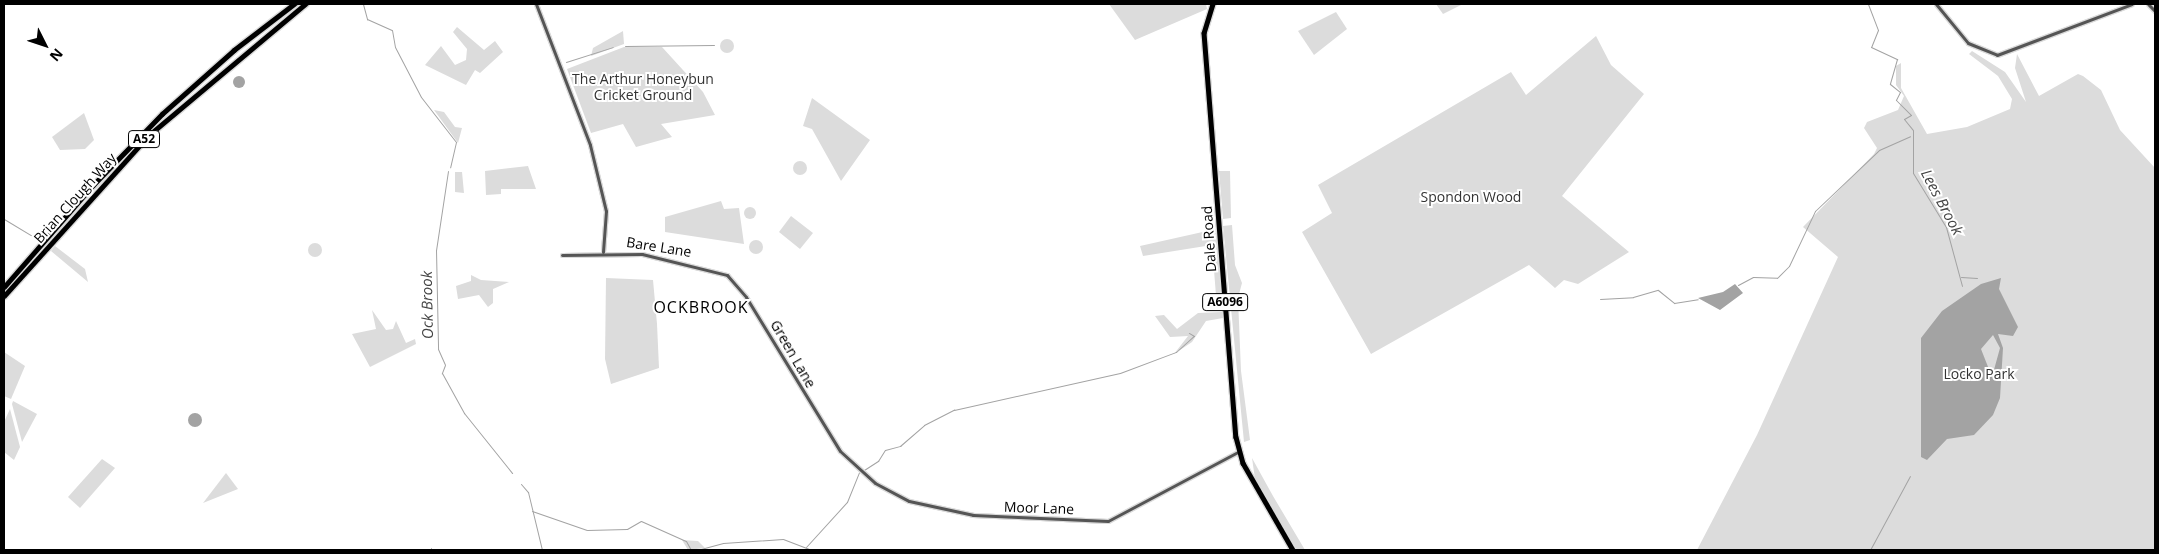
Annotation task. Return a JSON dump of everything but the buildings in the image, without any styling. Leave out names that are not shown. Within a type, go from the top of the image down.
[{"type":"main road","name":"Brian Clough Way","points":[[4,287],[92,185],[162,114],[234,50],[294,4]]},
{"type":"main road","name":"Brian Clough Way","points":[[4,296],[149,135],[305,4]]},
{"type":"main road","name":"Dale Road","points":[[1213,4],[1205,24],[1205,47],[1238,452],[1293,550]]},
{"type":"street","points":[[536,4],[592,155],[606,211],[603,252]]},
{"type":"street","points":[[1936,4],[1968,43],[1997,55],[2132,4]]},
{"type":"street","points":[[2148,4],[2155,11]]},
{"type":"street","name":"Bare Lane","points":[[562,255],[603,252],[642,254],[722,272]]},
{"type":"street","name":"Green Lane","points":[[722,272],[746,297],[840,451]]},
{"type":"street","name":"Moor Lane","points":[[840,451],[883,488],[932,508],[972,516],[1098,521],[1127,513],[1238,452]]},
{"type":"green space","points":[[1109,4],[1206,4],[1207,9],[1135,40]]},
{"type":"green space","points":[[1436,4],[1463,4],[1443,14]]},
{"type":"green space","points":[[1336,12],[1347,29],[1314,55],[1298,31]]},
{"type":"green space","points":[[457,27],[484,50],[495,41],[503,52],[480,73],[475,70],[466,85],[425,65],[441,46],[455,65],[466,60],[467,49],[453,32]]},
{"type":"green space","points":[[623,31],[624,44],[591,56],[593,48]]},
{"type":"green space","name":"Spondon Wood","points":[[1596,36],[1611,65],[1644,94],[1562,196],[1629,252],[1578,284],[1564,280],[1555,288],[1529,265],[1371,354],[1302,232],[1332,213],[1318,185],[1511,72],[1526,95]]},
{"type":"green space","points":[[724,39],[730,39],[734,46],[730,53],[724,53],[720,49],[720,43]]},
{"type":"green space","name":"The Arthur Honeybun Cricket Ground","points":[[624,47],[662,47],[703,92],[715,115],[661,124],[672,137],[636,147],[623,124],[591,133],[567,69]]},
{"type":"green space","name":"Locko Park","points":[[1972,51],[2005,72],[2026,102],[2015,68],[2017,54],[2039,96],[2078,74],[2083,76],[2101,90],[2120,130],[2155,168],[2155,550],[1697,550],[1757,435],[1838,257],[1803,227],[1874,154],[1877,148],[1864,128],[1867,122],[1898,110],[1904,96],[1896,85],[1896,66],[1901,63],[1901,88],[1927,134],[1967,127],[2010,109],[2012,99],[1998,76],[1969,54]]},
{"type":"green space","points":[[812,98],[870,140],[841,181],[812,129],[803,126]]},
{"type":"green space","points":[[434,110],[444,112],[455,127],[462,128],[458,143]]},
{"type":"green space","points":[[84,113],[94,140],[85,149],[60,150],[52,137]]},
{"type":"green space","points":[[800,161],[805,163],[807,168],[805,173],[800,175],[795,173],[793,168],[795,163]]},
{"type":"green space","points":[[528,166],[536,189],[501,189],[501,194],[486,195],[485,171]]},
{"type":"green space","points":[[1219,171],[1230,171],[1231,218],[1223,219]]},
{"type":"green space","points":[[455,172],[462,172],[464,193],[455,192]]},
{"type":"green space","points":[[721,201],[724,209],[739,208],[744,244],[665,232],[665,217]]},
{"type":"green space","points":[[748,207],[752,207],[756,213],[752,219],[748,219],[744,215],[744,211]]},
{"type":"green space","points":[[791,216],[813,233],[800,249],[779,232]]},
{"type":"green space","points":[[1232,225],[1235,265],[1242,283],[1238,298],[1241,371],[1250,440],[1244,442],[1223,226]]},
{"type":"green space","points":[[1216,229],[1222,309],[1217,308],[1212,245],[1143,256],[1140,246]]},
{"type":"green space","points":[[756,240],[761,242],[763,247],[761,252],[756,254],[751,252],[749,247],[751,242]]},
{"type":"green space","points":[[312,243],[318,243],[322,250],[318,257],[312,257],[308,253],[308,247]]},
{"type":"green space","points":[[55,246],[85,269],[88,282],[51,251]]},
{"type":"green space","points":[[471,275],[481,280],[509,282],[493,289],[493,303],[488,307],[479,295],[458,299],[456,286],[471,281]]},
{"type":"green space","points":[[606,278],[653,280],[657,324],[659,368],[611,384],[605,359]]},
{"type":"green space","points":[[372,310],[386,330],[393,329],[396,321],[406,343],[415,339],[416,344],[370,367],[352,334],[376,329]]},
{"type":"green space","points":[[1222,312],[1223,318],[1206,321],[1192,342],[1174,354],[1188,336],[1170,337],[1155,316],[1164,315],[1177,329],[1198,313]]},
{"type":"green space","points":[[4,352],[25,366],[11,399],[4,396]]},
{"type":"green space","points":[[13,401],[37,414],[22,442],[12,404]]},
{"type":"green space","points":[[10,409],[20,447],[14,460],[4,452],[4,422]]},
{"type":"green space","points":[[1252,458],[1305,550],[1297,550],[1255,479]]},
{"type":"green space","points":[[102,459],[115,468],[80,508],[68,497]]},
{"type":"green space","points":[[226,473],[238,489],[203,503]]},
{"type":"green space","points":[[682,540],[698,541],[705,548],[688,550]]},
{"type":"shaded area","points":[[237,76],[241,76],[245,82],[241,88],[237,88],[233,84],[233,80]]},
{"type":"shaded area","points":[[2001,278],[1999,289],[2018,327],[2013,336],[1998,334],[2003,348],[2000,398],[1993,415],[1974,435],[1947,439],[1927,460],[1921,457],[1921,338],[1942,311],[1981,284]],"holes":[[[1993,335],[2000,348],[1992,377],[1981,349]]]},
{"type":"shaded area","points":[[1735,284],[1743,293],[1720,310],[1698,298],[1723,292]]},
{"type":"shaded area","points":[[195,413],[200,415],[202,420],[200,425],[195,427],[190,425],[188,420],[190,415]]},
{"type":"waterway","name":"Ock Brook","points":[[363,4],[367,19],[392,30],[395,47],[421,97],[456,142],[450,167]]},
{"type":"waterway","name":"Lees Brook","points":[[1868,4],[1878,30],[1871,47],[1897,59],[1890,84],[1900,92],[1896,100],[1911,115],[1904,119],[1913,130],[1913,173],[1946,227],[1962,286]]},
{"type":"waterway","points":[[625,46],[714,45]]},
{"type":"waterway","points":[[566,62],[613,47]]},
{"type":"waterway","points":[[1738,285],[1753,277],[1777,278],[1789,266],[1815,211],[1879,150],[1910,136]]},
{"type":"waterway","name":"Ock Brook","points":[[448,171],[436,250],[438,349],[445,365],[442,373],[464,413],[512,473]]},
{"type":"waterway","points":[[4,219],[37,239]]},
{"type":"waterway","name":"Lees Brook","points":[[1961,277],[1977,278]]},
{"type":"waterway","points":[[1600,299],[1633,297],[1658,290],[1674,303],[1698,299]]},
{"type":"waterway","points":[[864,470],[878,461],[885,450],[900,446],[924,425],[954,410],[1120,373],[1176,352],[1194,336],[1189,333]]},
{"type":"waterway","points":[[806,547],[847,502],[859,472]]},
{"type":"waterway","points":[[1870,550],[1910,476]]},
{"type":"waterway","name":"Ock Brook","points":[[521,484],[528,492],[542,550]]},
{"type":"waterway","points":[[532,511],[587,530],[627,529],[641,521],[686,541],[691,550]]},
{"type":"waterway","points":[[697,550],[723,543],[783,539],[811,550]]},
{"type":"district","name":"OCKBROOK","points":[[701,307]]}]
